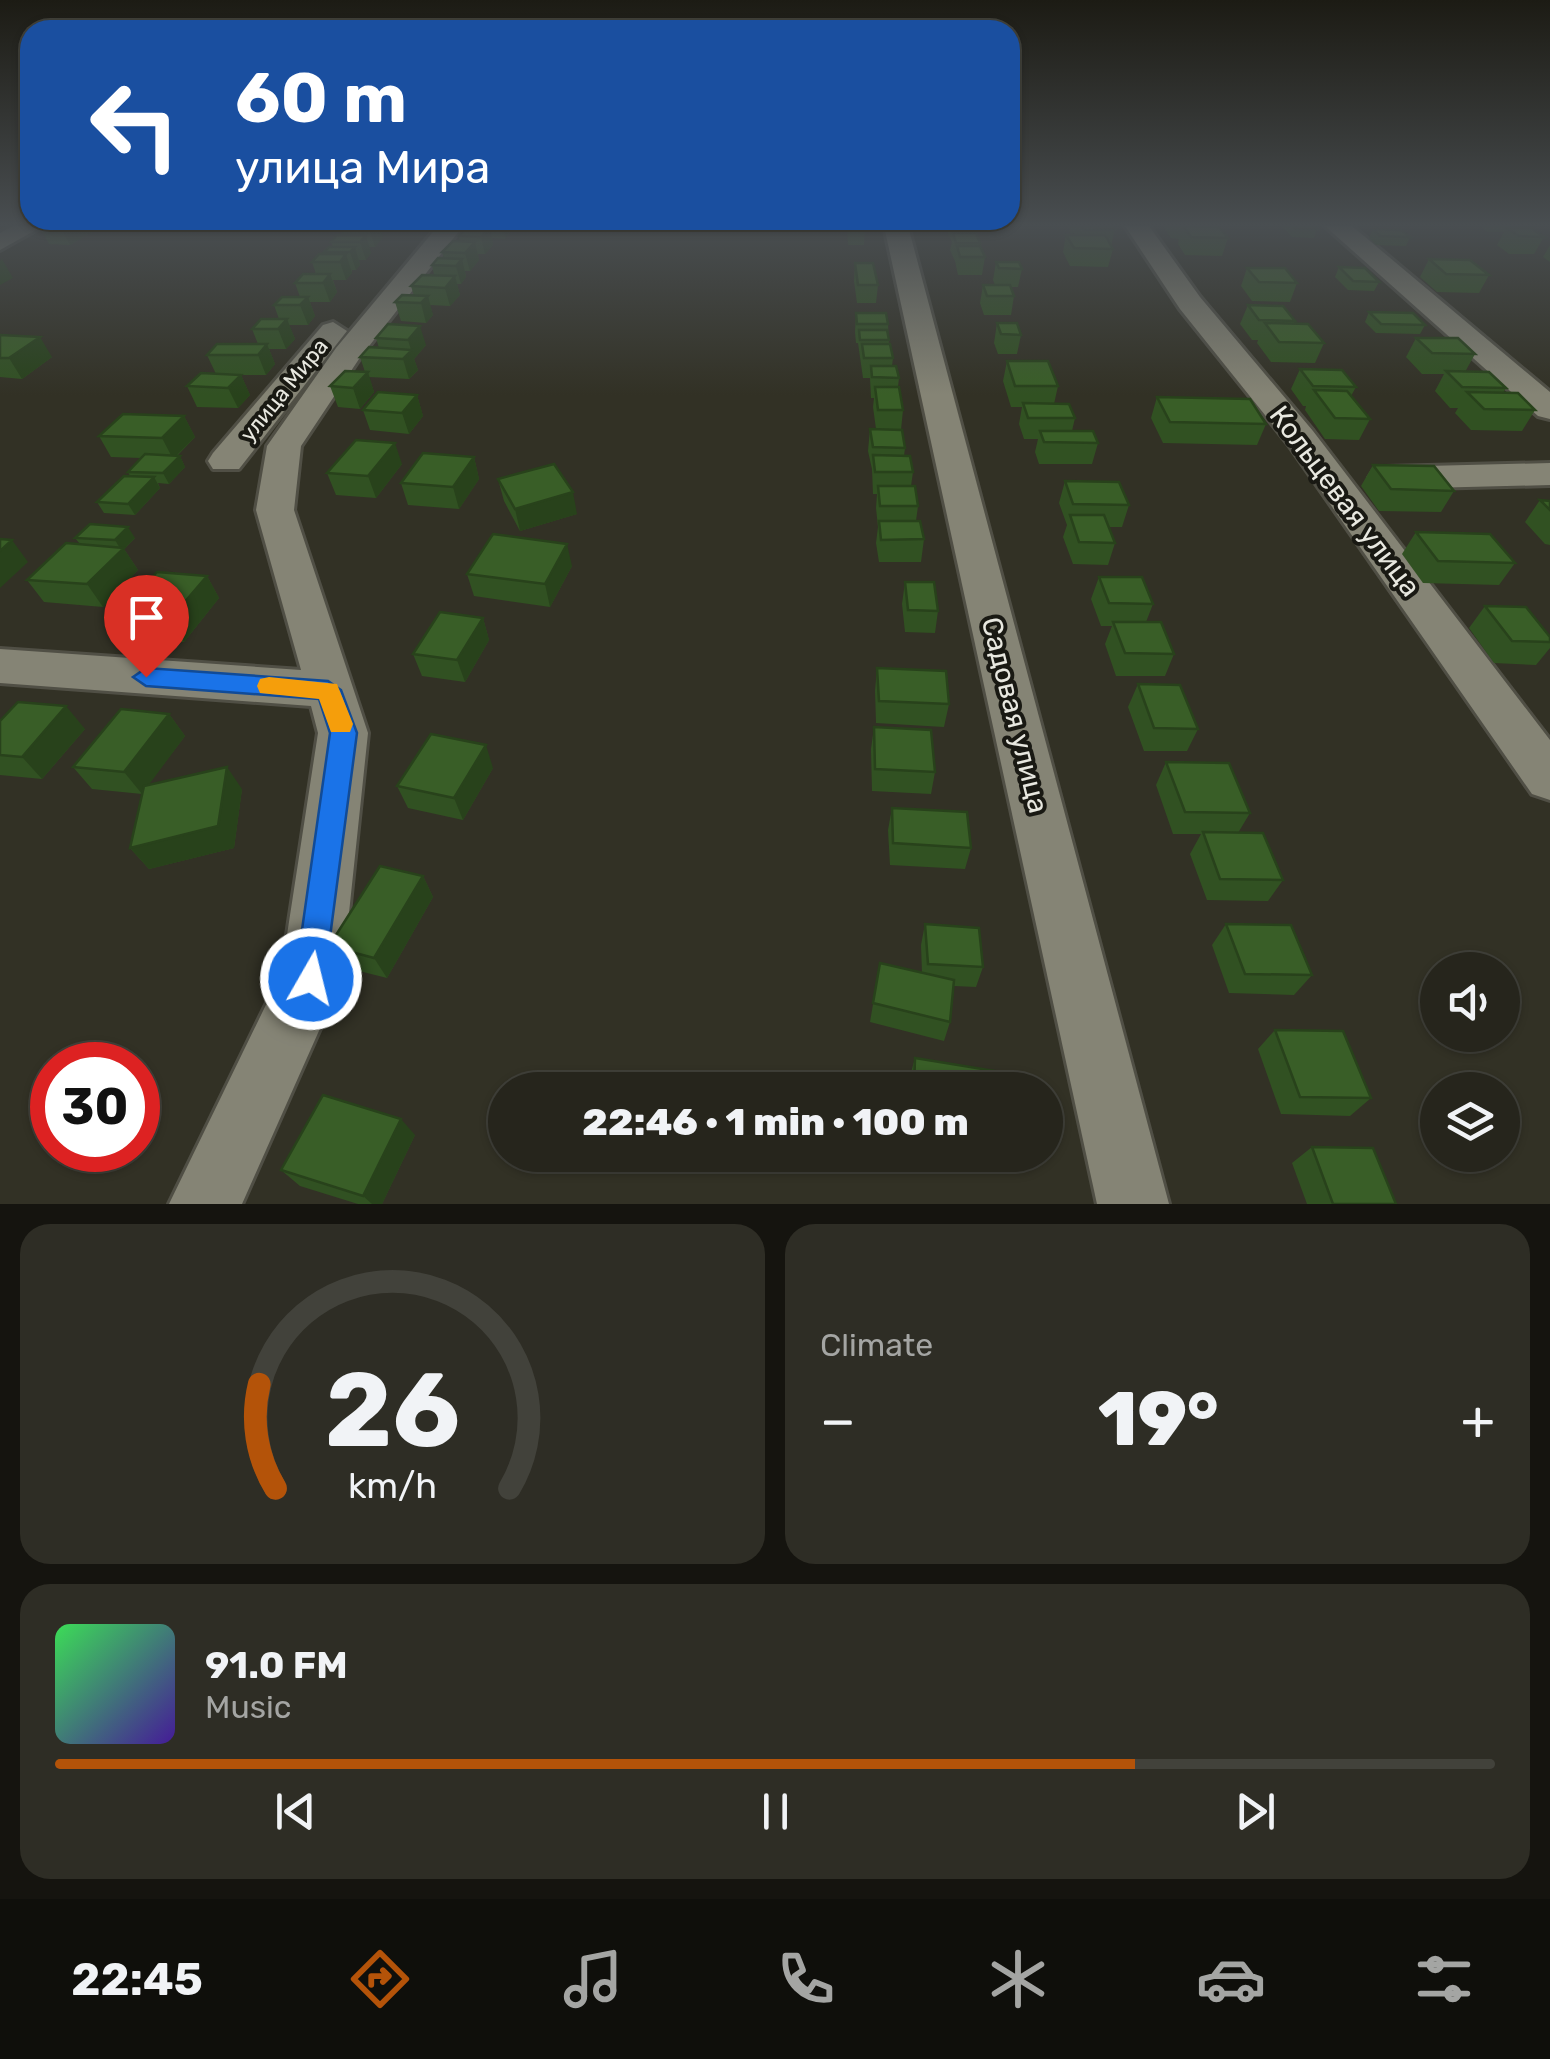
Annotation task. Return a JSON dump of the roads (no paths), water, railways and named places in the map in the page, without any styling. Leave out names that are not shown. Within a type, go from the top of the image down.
[{"type":"street","name":"улица Мира","points":[[226,461],[373,282]]},
{"type":"street","name":"улица Мира","points":[[206,1204],[311,979],[344,733],[275,510],[284,446],[347,354],[405,282]]},
{"type":"street","name":"Садовая улица","points":[[910,282],[1133,1204]]},
{"type":"street","name":"Кольцевая улица","points":[[1175,282],[1332,480],[1550,779]]},
{"type":"street","points":[[1403,282],[1550,409]]},
{"type":"street","points":[[1332,480],[1550,474]]},
{"type":"street","points":[[0,666],[328,690]]}]
